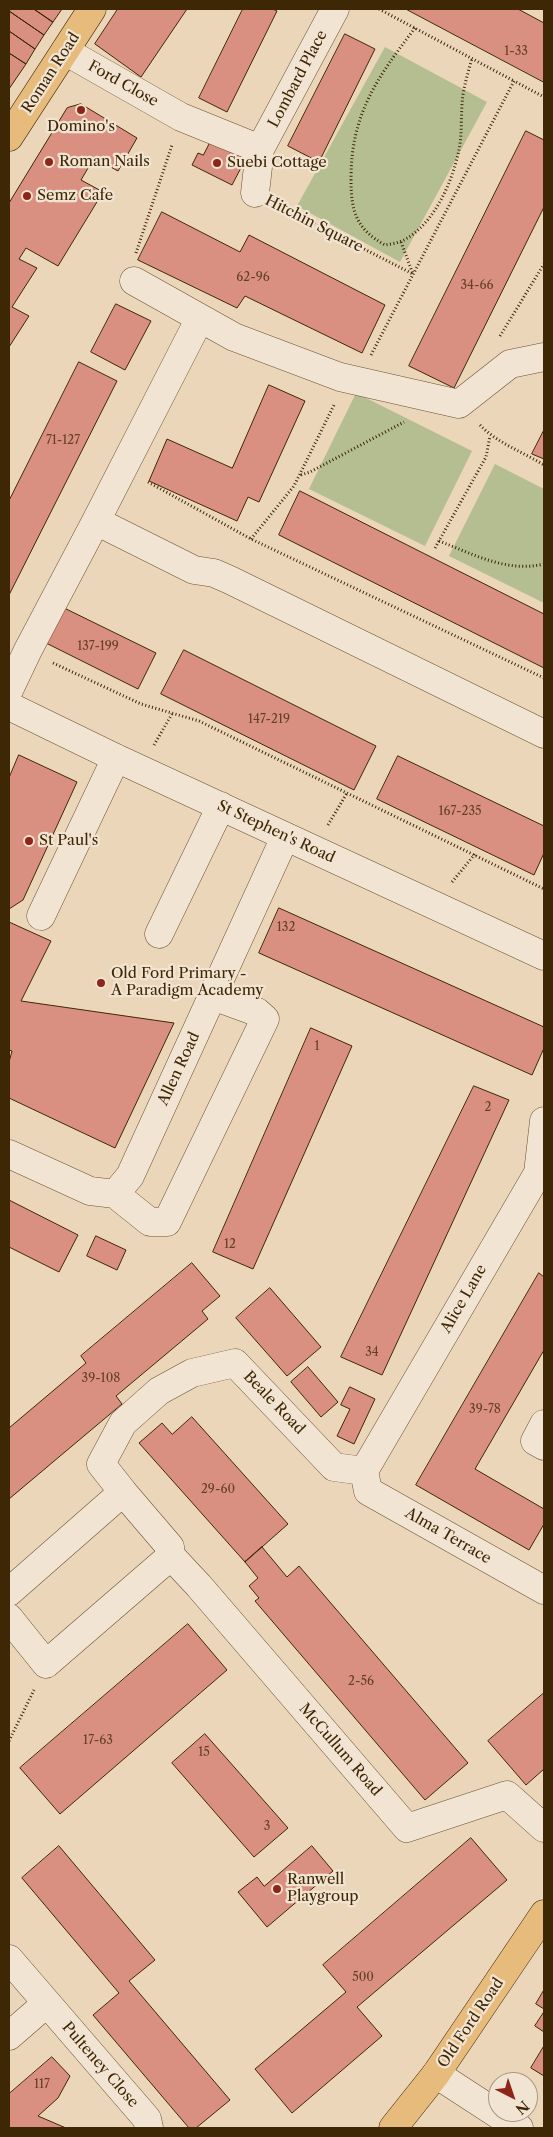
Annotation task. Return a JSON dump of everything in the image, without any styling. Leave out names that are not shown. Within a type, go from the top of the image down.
[{"type":"main road","name":"Roman Road","points":[[9,137],[92,9]]},
{"type":"main road","name":"Old Ford Road","points":[[393,2128],[436,2074],[544,1914]]},
{"type":"street","name":"Lombard Place","points":[[260,149],[335,9]]},
{"type":"street","name":"Ford Close","points":[[65,51],[181,117],[260,149]]},
{"type":"street","name":"Hitchin Square","points":[[255,193],[260,149]]},
{"type":"street","points":[[134,281],[234,337],[340,377],[446,401],[510,364],[544,357]]},
{"type":"street","points":[[9,690],[200,318]]},
{"type":"street","points":[[96,521],[194,570],[214,573],[230,580],[544,734]]},
{"type":"street","name":"St Stephen's Road","points":[[9,706],[285,837],[544,956]]},
{"type":"street","points":[[41,916],[116,758]]},
{"type":"street","points":[[159,934],[221,806]]},
{"type":"street","name":"Allen Road","points":[[115,1194],[130,1176],[285,837]]},
{"type":"street","points":[[9,1154],[90,1192],[115,1194],[150,1222],[167,1222],[265,1019],[257,1012],[213,996]]},
{"type":"street","name":"Alice Lane","points":[[364,1471],[541,1172],[544,1121]]},
{"type":"street","name":"Beale Road","points":[[124,1492],[101,1464],[122,1423],[159,1391],[192,1373],[235,1363],[334,1466],[364,1471]]},
{"type":"street","points":[[544,1424],[535,1442],[544,1446]]},
{"type":"street","name":"Alma Terrace","points":[[364,1471],[368,1491],[541,1580]]},
{"type":"street","points":[[9,1592],[124,1492]]},
{"type":"street","name":"McCullum Road","points":[[124,1492],[170,1547],[171,1556],[407,1828],[508,1795],[544,1828]]},
{"type":"street","points":[[9,1618],[46,1664],[171,1556]]},
{"type":"street","name":"Pulteney Close","points":[[9,1959],[148,2120],[149,2128]]},
{"type":"street","points":[[9,2036],[47,2003]]},
{"type":"street","points":[[436,2074],[519,2128]]},
{"type":"path","points":[[379,9],[544,97]]},
{"type":"path","points":[[416,28],[383,70],[368,98],[358,123],[351,154],[351,197],[354,212],[360,226],[372,238],[385,245],[401,242],[412,235],[430,216],[442,197],[459,150],[462,102],[472,58]]},
{"type":"path","points":[[251,539],[301,475],[413,274],[514,81]]},
{"type":"path","points":[[134,281],[128,278],[181,117]]},
{"type":"path","name":"Hitchin Square","points":[[255,193],[413,274]]},
{"type":"path","points":[[401,242],[413,274]]},
{"type":"path","points":[[301,475],[446,401],[490,436],[524,452],[544,465]]},
{"type":"path","points":[[436,548],[486,457],[490,436]]},
{"type":"path","points":[[123,469],[251,539],[544,678]]},
{"type":"path","points":[[439,541],[499,564],[530,568],[544,564]]},
{"type":"path","points":[[28,650],[141,704],[199,721],[544,889]]},
{"type":"path","points":[[152,747],[172,714]]},
{"type":"path","points":[[326,827],[347,793]]},
{"type":"path","points":[[450,885],[474,854]]},
{"type":"path","points":[[9,1741],[46,1664]]},
{"type":"green space","points":[[385,47],[487,102],[400,262],[297,206]]},
{"type":"green space","points":[[356,393],[472,451],[425,546],[309,489]]},
{"type":"green space","points":[[495,464],[544,489],[544,603],[449,556]]},
{"type":"building","points":[[9,9],[34,9],[53,22],[44,35],[9,11]]},
{"type":"building","points":[[34,9],[62,9],[53,22]]},
{"type":"building","points":[[118,9],[187,9],[141,77],[95,44]]},
{"type":"building","points":[[243,9],[273,9],[277,11],[227,112],[199,98]]},
{"type":"building","points":[[406,9],[518,9],[544,23],[544,82]]},
{"type":"building","points":[[9,11],[44,35],[35,49],[9,31]]},
{"type":"building","points":[[9,31],[35,49],[26,64],[9,53]]},
{"type":"building","points":[[345,34],[375,49],[319,162],[288,146]]},
{"type":"building","points":[[9,53],[26,64],[9,89]]},
{"type":"building","points":[[81,104],[137,138],[118,171],[94,158],[81,180],[103,192],[58,266],[26,248],[19,259],[37,268],[12,307],[29,316],[9,347],[9,203],[67,108]]},
{"type":"building","points":[[526,131],[544,140],[544,207],[454,388],[409,366]]},
{"type":"building","name":"Suebi Cottage","points":[[212,139],[242,154],[238,161],[243,164],[232,185],[192,165],[198,153],[203,155]]},
{"type":"building","points":[[162,212],[240,252],[249,235],[385,305],[362,353],[245,296],[237,308],[138,260]]},
{"type":"building","points":[[116,304],[151,321],[125,370],[91,352]]},
{"type":"building","points":[[79,362],[117,381],[9,595],[9,501]]},
{"type":"building","points":[[269,385],[305,401],[259,502],[248,497],[237,521],[149,481],[167,439],[232,468]]},
{"type":"building","points":[[544,430],[544,459],[532,454]]},
{"type":"building","points":[[300,491],[544,614],[544,668],[279,535]]},
{"type":"building","points":[[58,605],[156,653],[138,689],[40,640]]},
{"type":"building","points":[[184,650],[376,746],[354,790],[161,694]]},
{"type":"building","name":"St Paul's","points":[[19,755],[77,782],[23,900],[9,909],[9,778]]},
{"type":"building","points":[[398,756],[544,826],[544,853],[534,875],[377,799]]},
{"type":"building","points":[[279,908],[544,1027],[544,1048],[532,1075],[259,953]]},
{"type":"building","points":[[9,922],[51,941],[21,1001],[174,1023],[115,1148],[9,1098],[9,1062],[12,1051],[9,1050]]},
{"type":"building","points":[[311,1028],[352,1046],[253,1269],[213,1252]]},
{"type":"building","points":[[474,1086],[509,1100],[382,1375],[341,1357]]},
{"type":"building","points":[[9,1200],[78,1235],[59,1272],[9,1247]]},
{"type":"building","points":[[96,1236],[126,1250],[117,1270],[87,1256]]},
{"type":"building","points":[[192,1263],[220,1296],[202,1311],[208,1319],[116,1396],[122,1404],[9,1499],[9,1428],[86,1363],[81,1356]]},
{"type":"building","points":[[539,1273],[544,1277],[544,1350],[475,1469],[544,1509],[544,1524],[529,1550],[416,1485]]},
{"type":"building","points":[[270,1288],[321,1347],[287,1376],[236,1318]]},
{"type":"building","points":[[308,1367],[338,1402],[321,1417],[291,1382]]},
{"type":"building","points":[[350,1387],[375,1399],[354,1444],[337,1436],[350,1409],[341,1405]]},
{"type":"building","points":[[192,1417],[288,1524],[245,1562],[139,1443],[162,1423],[172,1434]]},
{"type":"building","points":[[262,1547],[287,1577],[299,1566],[468,1763],[425,1800],[255,1601],[259,1598],[249,1586],[258,1578],[245,1562]]},
{"type":"building","points":[[188,1624],[227,1670],[60,1814],[20,1768]]},
{"type":"building","points":[[544,1693],[544,1769],[526,1785],[488,1741]]},
{"type":"building","points":[[205,1734],[288,1828],[254,1857],[172,1763]]},
{"type":"building","points":[[471,1838],[507,1880],[357,2007],[382,2036],[292,2113],[255,2069],[346,1992],[323,1965]]},
{"type":"building","points":[[59,1846],[155,1960],[129,1981],[230,2100],[196,2128],[189,2128],[93,2015],[119,1993],[22,1878]]},
{"type":"building","name":"Ranwell Playgroup","points":[[312,1846],[333,1871],[267,1927],[238,1892],[257,1877],[264,1886]]},
{"type":"building","points":[[544,1990],[544,2009],[536,2004]]},
{"type":"building","points":[[544,2012],[544,2032],[535,2026]]},
{"type":"building","points":[[544,2046],[544,2076],[531,2068]]},
{"type":"building","points":[[52,2057],[70,2076],[58,2098],[38,2116],[66,2128],[9,2128],[9,2094]]},
{"type":"place","name":"Domino's","points":[[81,110]]},
{"type":"place","name":"Roman Nails","points":[[49,162]]},
{"type":"place","name":"Suebi Cottage","points":[[217,163]]},
{"type":"place","name":"Semz Cafe","points":[[27,196]]},
{"type":"place","name":"St Paul's","points":[[29,841]]},
{"type":"place","name":"Old Ford Primary - A Paradigm Academy","points":[[101,983]]},
{"type":"place","name":"Ranwell Playgroup","points":[[277,1889]]}]
